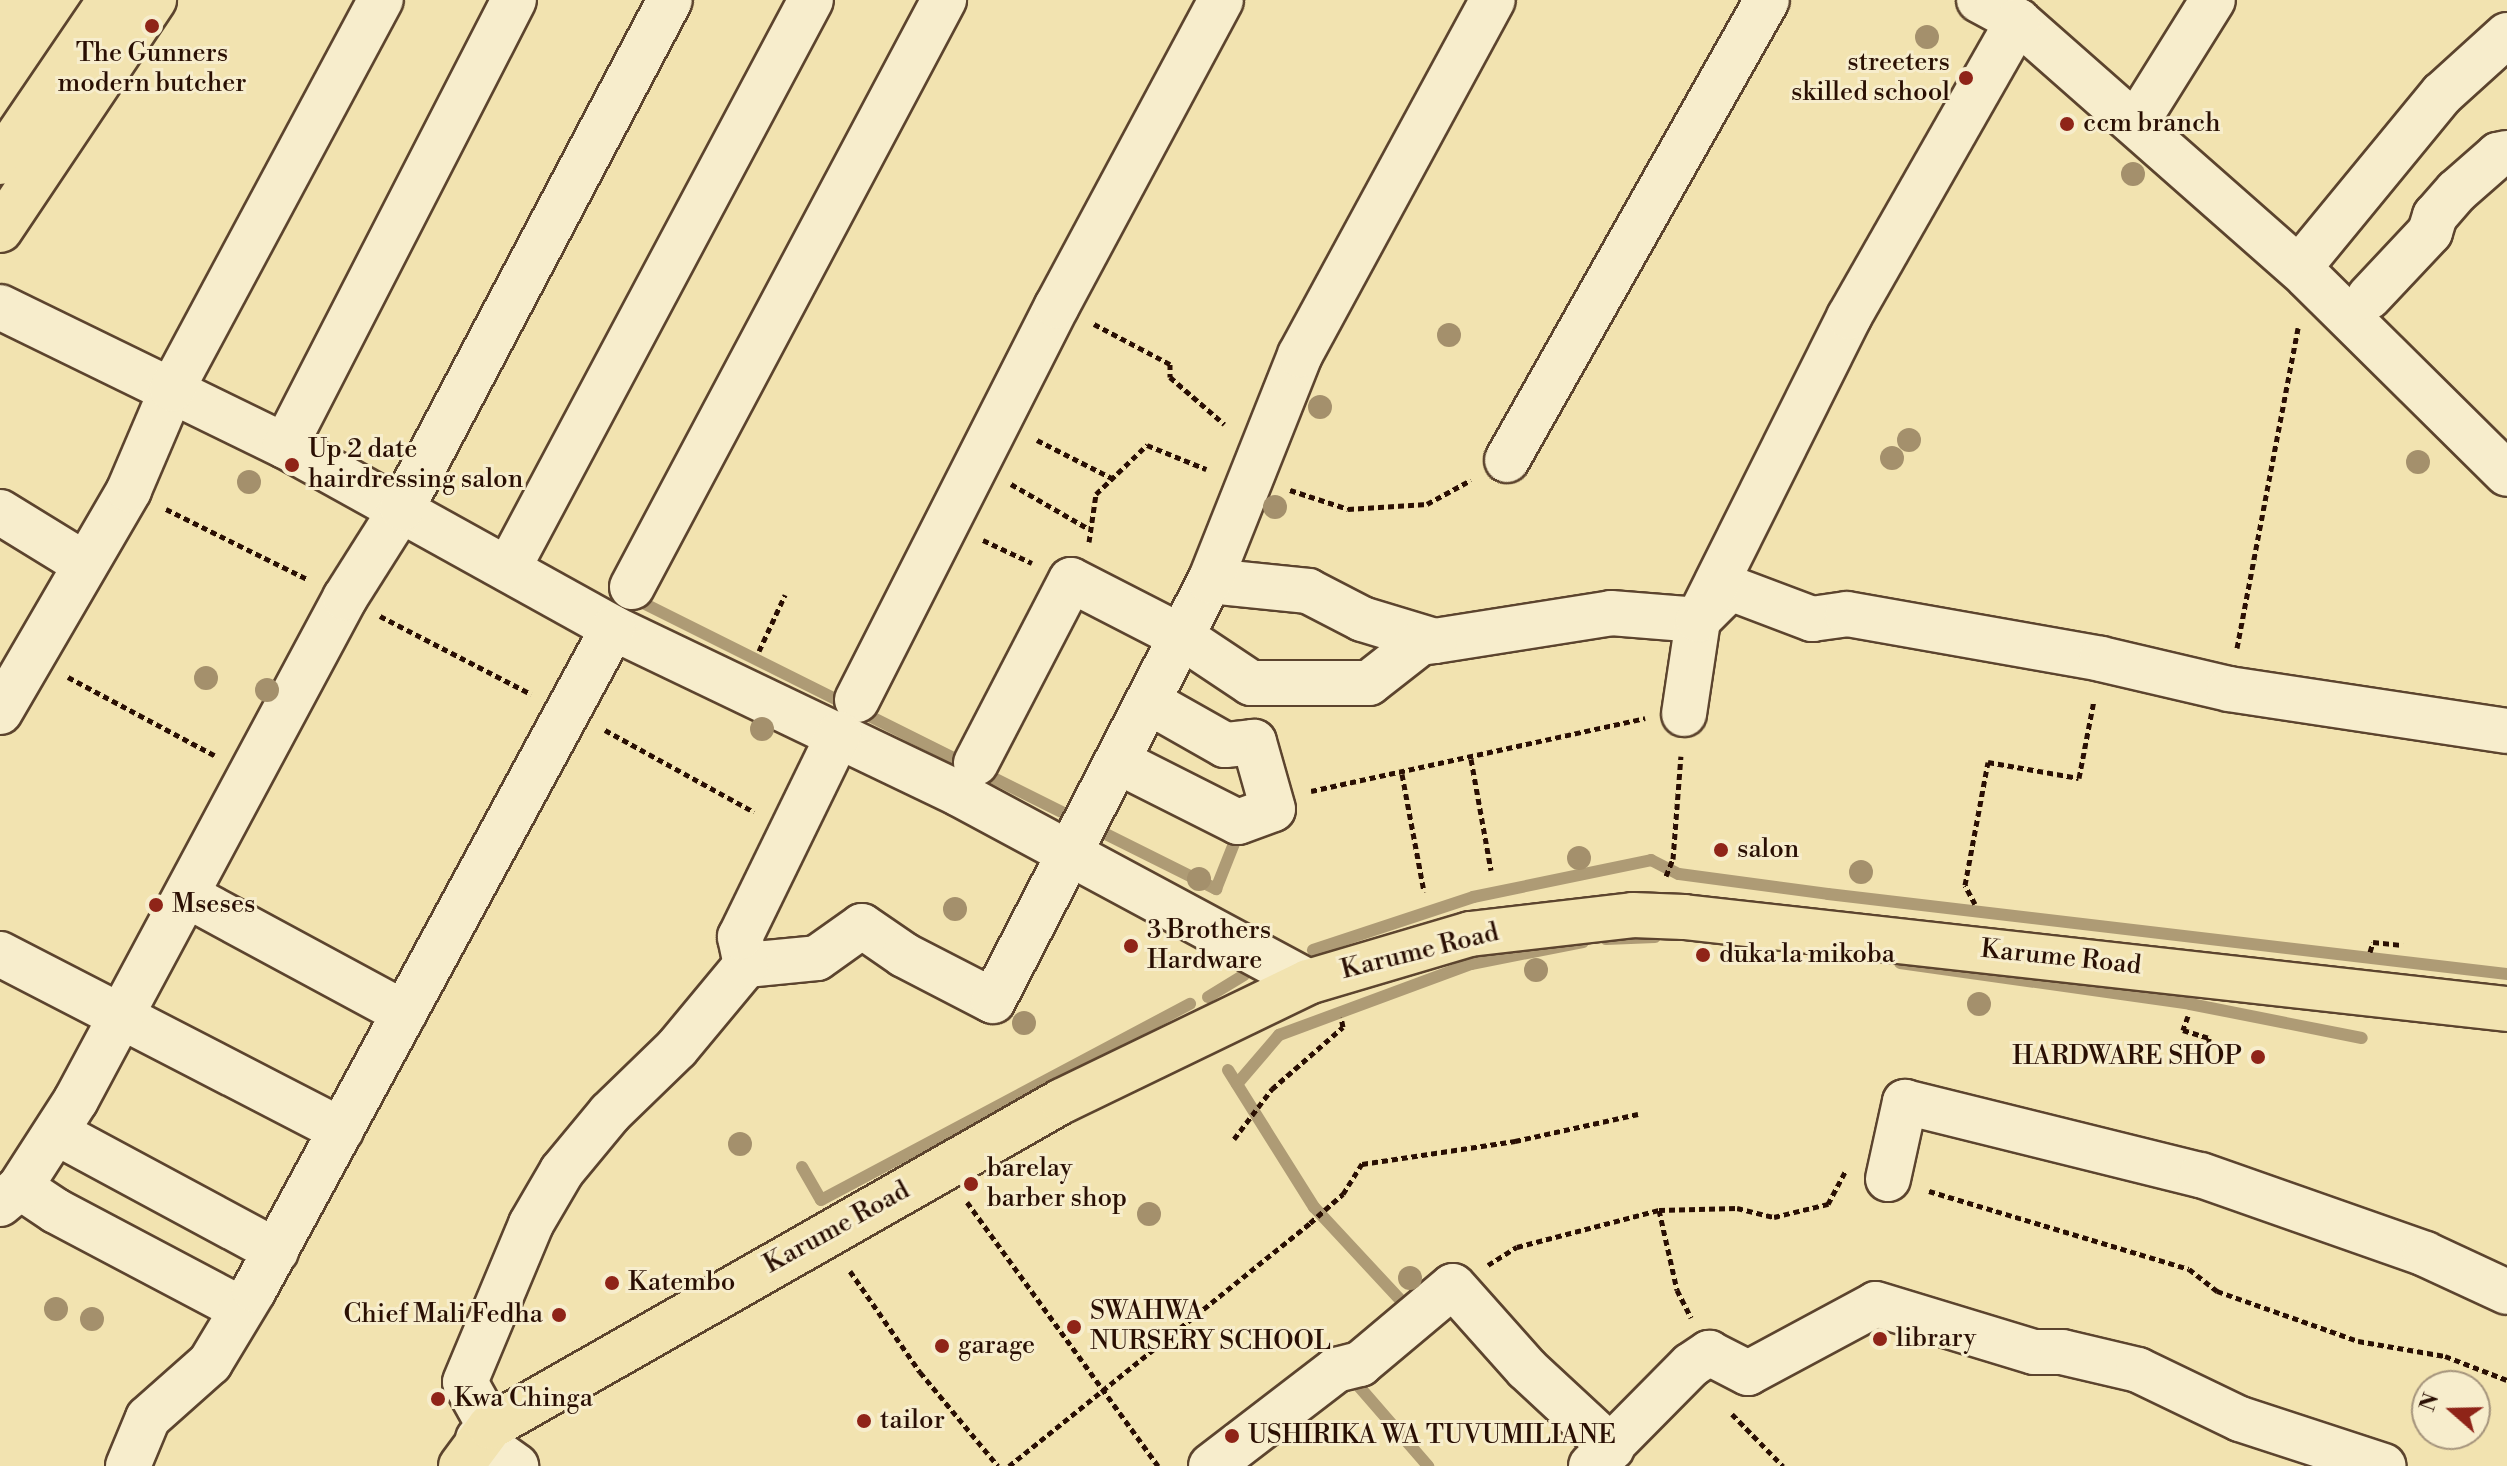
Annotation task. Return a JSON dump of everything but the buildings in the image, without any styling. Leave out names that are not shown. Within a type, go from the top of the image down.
[{"type":"main road","points":[[0,162],[110,0]]},
{"type":"main road","points":[[0,230],[154,0]]},
{"type":"main road","name":"Karume Road","points":[[477,1444],[825,1233],[1062,1101],[1308,982],[1470,934],[1633,915],[2507,1009]]},
{"type":"street","points":[[0,712],[83,563],[129,490],[172,389],[381,0]]},
{"type":"street","points":[[285,446],[514,0]]},
{"type":"street","points":[[241,1309],[81,1225],[10,1195],[57,1133],[122,1017],[255,774],[345,598],[402,508],[670,0]]},
{"type":"street","points":[[509,567],[811,0]]},
{"type":"street","points":[[632,587],[944,0]]},
{"type":"street","points":[[746,965],[740,937],[790,831],[979,466],[1057,306],[1221,0]]},
{"type":"street","points":[[516,1466],[477,1444],[465,1382],[531,1224],[572,1159],[677,1048],[746,965],[817,958],[862,926],[904,955],[993,1001],[1027,928],[1082,834],[1210,581],[1300,355],[1493,0]]},
{"type":"street","points":[[1507,460],[1767,0]]},
{"type":"street","points":[[1979,0],[2018,21],[2136,123],[2310,264],[2507,474]]},
{"type":"street","points":[[2136,123],[2217,4]]},
{"type":"street","points":[[1684,714],[1698,620],[1849,317],[2018,21]]},
{"type":"street","points":[[2310,264],[2442,94],[2507,35]]},
{"type":"street","points":[[2369,297],[2430,232],[2435,216],[2503,158]]},
{"type":"street","points":[[0,307],[285,446],[509,567],[613,628],[848,717],[1082,834],[1308,982]]},
{"type":"street","points":[[0,512],[83,563]]},
{"type":"street","points":[[976,763],[1071,580],[1182,637],[1251,683],[1369,683],[1420,643],[1611,613],[1698,620],[1730,588],[1812,619],[1847,614],[2101,659],[2229,689],[2507,731]]},
{"type":"street","points":[[1210,581],[1308,591],[1362,619],[1435,641]]},
{"type":"street","points":[[128,1466],[148,1418],[210,1363],[276,1251],[613,628]]},
{"type":"street","points":[[1119,762],[1238,822],[1273,809],[1254,742],[1225,745],[1149,702]]},
{"type":"street","points":[[188,896],[404,1013]]},
{"type":"street","points":[[0,954],[341,1130]]},
{"type":"street","points":[[1888,1179],[1905,1102],[2201,1175],[2425,1254],[2507,1292]]},
{"type":"street","points":[[57,1133],[276,1251]]},
{"type":"street","points":[[1211,1466],[1453,1286],[1601,1457],[1691,1365],[1709,1353],[1748,1373],[1876,1304],[2034,1352],[2062,1352],[2138,1370],[2240,1419],[2384,1466]]},
{"type":"path","points":[[2229,689],[2310,264]]},
{"type":"path","points":[[1057,306],[1170,364],[1170,377],[1225,419],[1222,441],[1270,483],[1348,509],[1427,504],[1507,460]]},
{"type":"path","points":[[1001,421],[1114,480]]},
{"type":"path","points":[[948,524],[1071,580],[1089,553],[1089,529],[1096,494],[1147,445],[1205,470],[1211,461]]},
{"type":"path","points":[[979,466],[1089,529]]},
{"type":"path","points":[[129,490],[567,713],[646,749],[790,831]]},
{"type":"path","points":[[770,658],[758,651],[785,595]]},
{"type":"path","points":[[33,656],[128,712],[255,774]]},
{"type":"path","points":[[1975,904],[1965,885],[1988,762],[2079,778],[2101,659]]},
{"type":"path","points":[[1273,809],[1282,796],[1471,759],[1615,723],[1684,714],[1673,859],[1666,874]]},
{"type":"path","points":[[1471,759],[1491,870]]},
{"type":"path","points":[[1402,774],[1424,892]]},
{"type":"path","points":[[2370,951],[2373,942],[2403,945]]},
{"type":"path","points":[[2187,1021],[2183,1030],[2209,1038],[2208,1054]]},
{"type":"path","points":[[1234,1139],[1257,1108],[1343,1027]]},
{"type":"path","points":[[1009,1466],[1310,1223],[1343,1194],[1362,1164],[1515,1141],[1638,1114]]},
{"type":"path","points":[[943,1169],[1158,1466]]},
{"type":"path","points":[[1453,1286],[1517,1247],[1659,1210],[1737,1208],[1774,1217],[1828,1204],[1844,1170],[1888,1179],[2189,1269],[2217,1291],[2345,1337],[2445,1356],[2507,1380]]},
{"type":"path","points":[[1659,1210],[1677,1290],[1709,1353],[1721,1403],[1783,1466]]},
{"type":"path","points":[[825,1233],[920,1372],[998,1466]]},
{"type":"waterway","points":[[633,598],[1216,889],[1239,831]]},
{"type":"waterway","points":[[1313,950],[1473,897],[1651,860],[1679,874],[1828,894],[2507,974]]},
{"type":"waterway","points":[[1606,939],[1655,937]]},
{"type":"waterway","points":[[1237,1084],[1279,1035],[1471,964],[1583,942]]},
{"type":"waterway","points":[[1900,963],[2190,1004],[2362,1038]]},
{"type":"waterway","points":[[1208,997],[1244,975]]},
{"type":"waterway","points":[[802,1167],[821,1200],[1190,1004]]},
{"type":"waterway","points":[[1228,1070],[1314,1207],[1406,1306],[1401,1311]]},
{"type":"waterway","points":[[1349,1375],[1428,1466]]},
{"type":"place","name":"The Gunners modern butcher","points":[[152,26]]},
{"type":"place","name":"streeters skilled school","points":[[1966,78]]},
{"type":"place","name":"ccm branch","points":[[2067,124]]},
{"type":"place","name":"Up 2 date hairdressing salon","points":[[292,465]]},
{"type":"place","name":"salon","points":[[1721,850]]},
{"type":"place","name":"Mseses","points":[[156,905]]},
{"type":"place","name":"3 Brothers Hardware","points":[[1131,946]]},
{"type":"place","name":"duka la mikoba","points":[[1703,955]]},
{"type":"place","name":"HARDWARE SHOP","points":[[2258,1057]]},
{"type":"place","name":"barelay barber shop","points":[[971,1184]]},
{"type":"place","name":"Katembo","points":[[612,1283]]},
{"type":"place","name":"Chief Mali Fedha","points":[[559,1315]]},
{"type":"place","name":"SWAHWA NURSERY SCHOOL","points":[[1074,1327]]},
{"type":"place","name":"library","points":[[1880,1339]]},
{"type":"place","name":"garage","points":[[942,1346]]},
{"type":"place","name":"Kwa Chinga","points":[[438,1399]]},
{"type":"place","name":"tailor","points":[[864,1421]]},
{"type":"place","name":"USHIRIKA WA TUVUMILIANE","points":[[1232,1436]]}]
